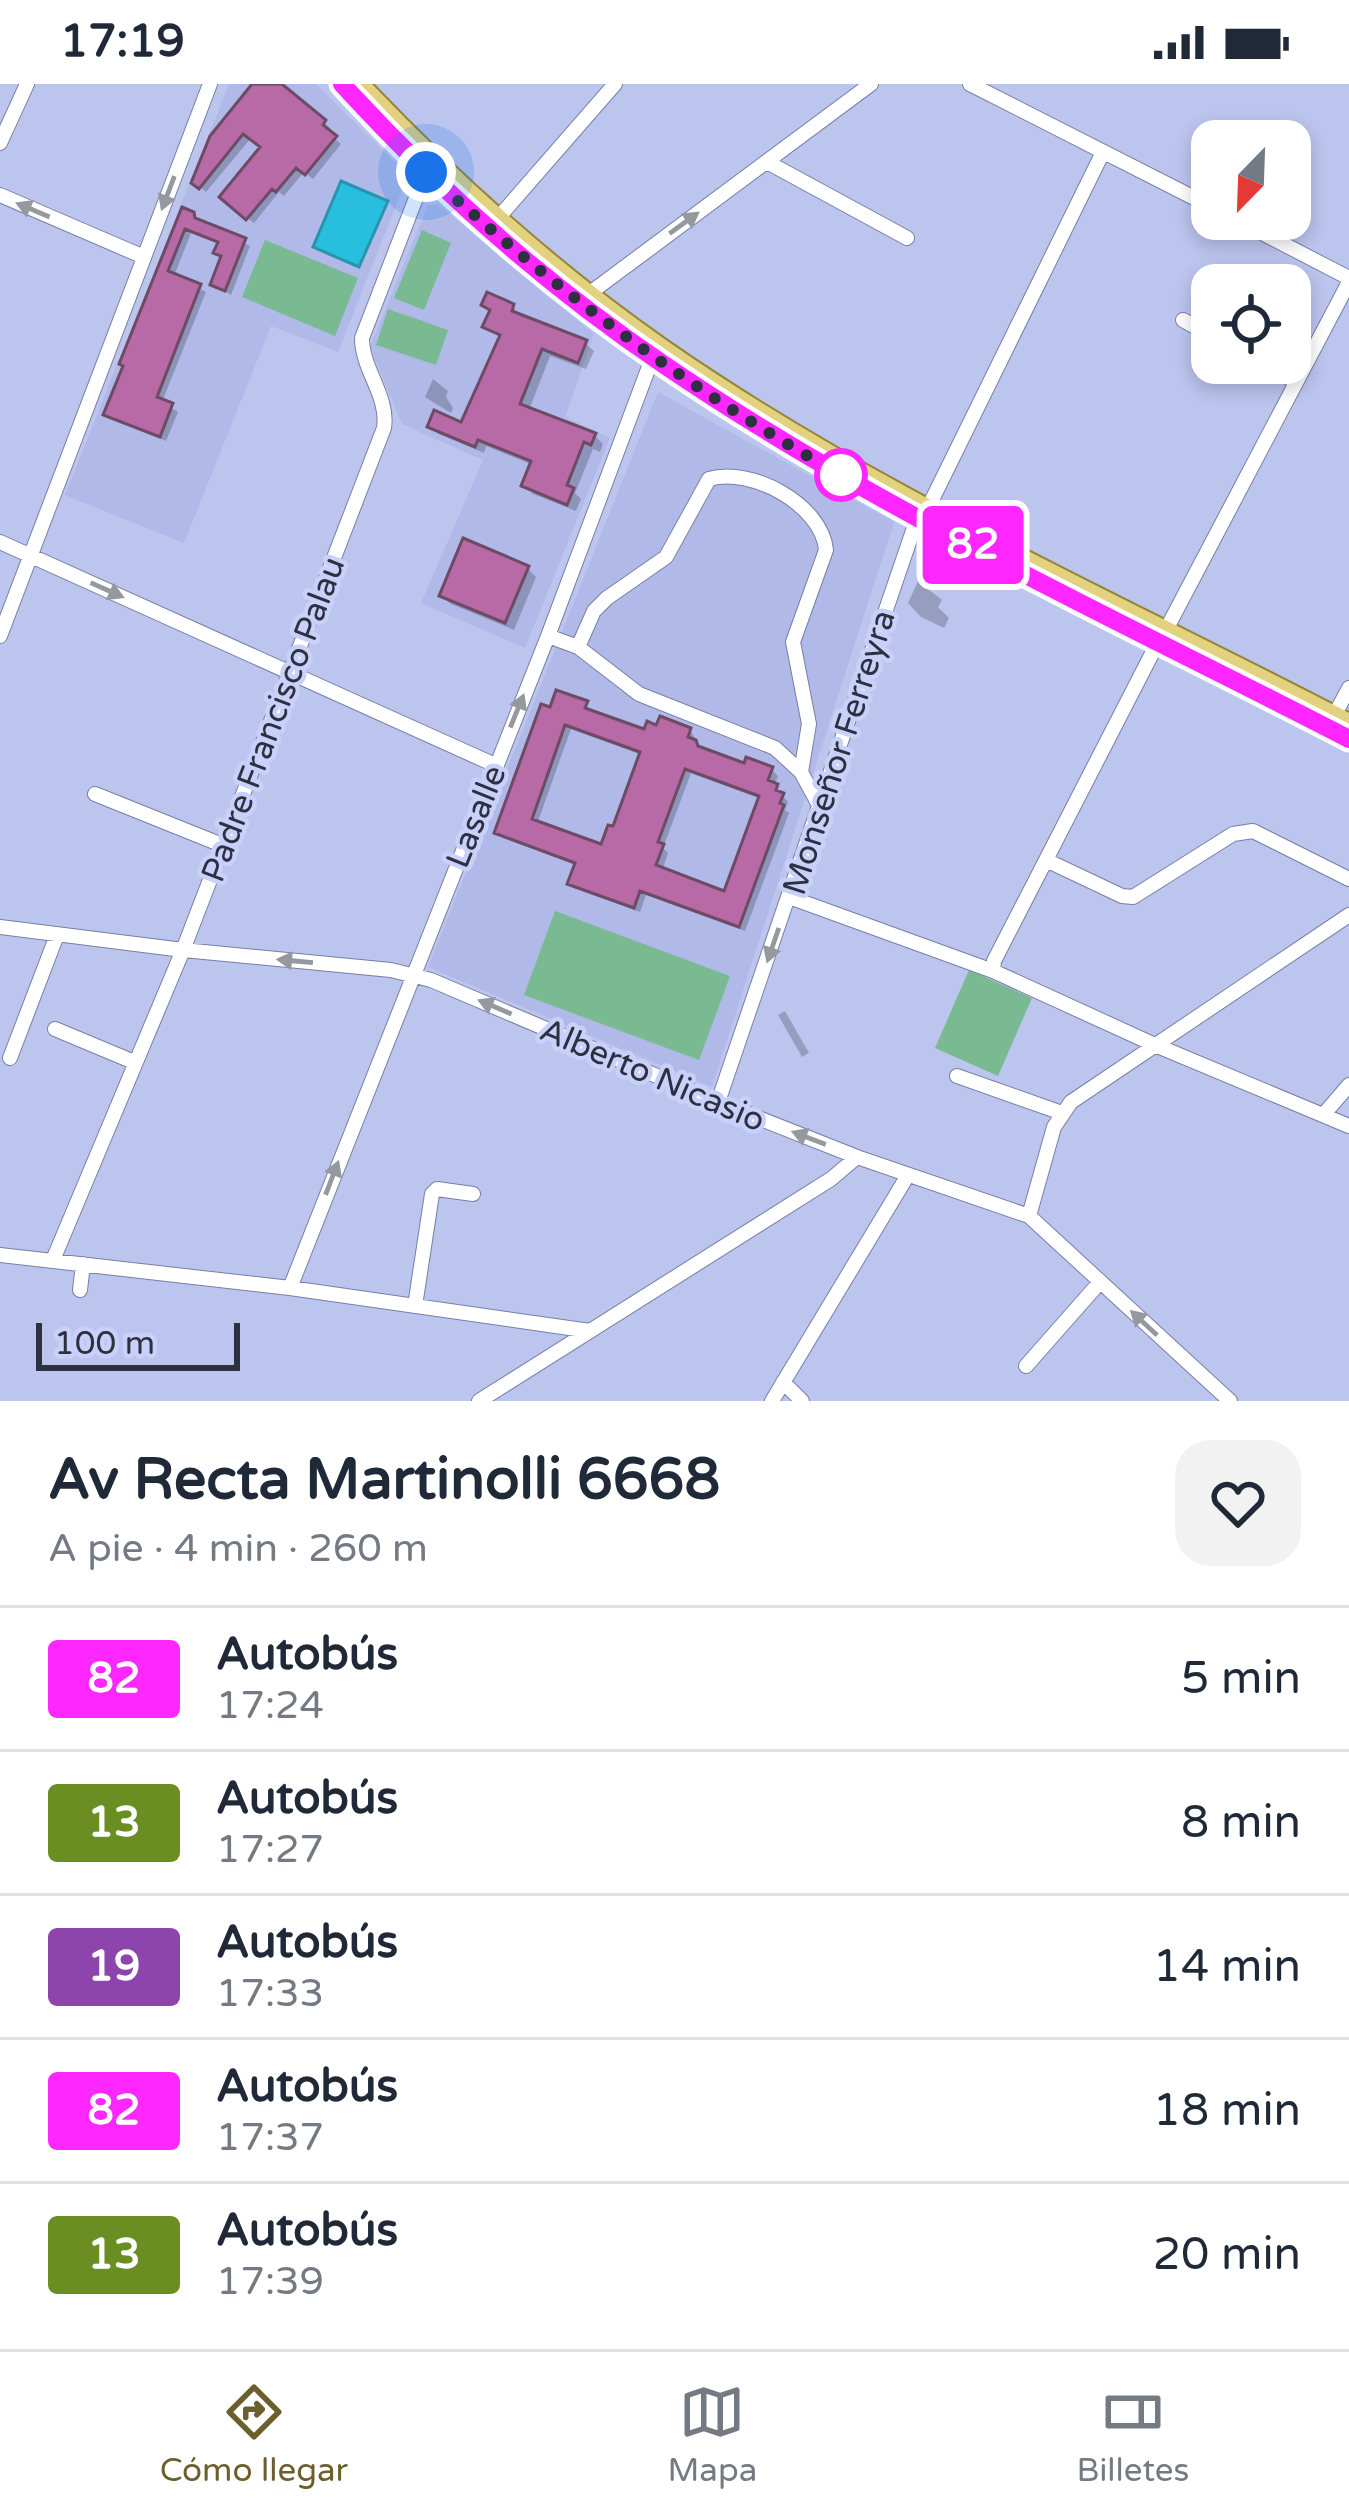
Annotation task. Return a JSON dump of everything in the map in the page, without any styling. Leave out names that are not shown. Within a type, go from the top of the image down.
[{"type":"main road","points":[[342,84],[426,172],[654,350],[802,453],[1342,718]]},
{"type":"main road","points":[[361,84],[493,223],[590,292],[654,350]]},
{"type":"main road","points":[[1163,634],[1349,739]]},
{"type":"street","points":[[0,143],[27,84]]},
{"type":"street","points":[[0,636],[210,84]]},
{"type":"street","points":[[493,223],[614,84]]},
{"type":"street","points":[[590,292],[871,84]]},
{"type":"street","points":[[970,84],[1191,196]]},
{"type":"street","name":"Monseñor Ferreyra","points":[[718,1102],[923,511],[1103,152]]},
{"type":"street","points":[[767,162],[907,238]]},
{"type":"street","name":"Padre Francisco Palau","points":[[53,1260],[183,950],[384,428],[385,412],[362,338],[426,172]]},
{"type":"street","points":[[0,195],[144,257]]},
{"type":"street","points":[[1274,240],[1349,280],[1311,353]]},
{"type":"street","points":[[1183,320],[1191,324]]},
{"type":"street","name":"Lasalle","points":[[290,1288],[548,635],[654,350]]},
{"type":"street","points":[[993,971],[994,961],[1295,384]]},
{"type":"street","points":[[578,647],[594,611],[666,557],[709,479],[729,476],[770,485],[794,502],[825,540],[826,550],[793,642],[809,724],[801,772]]},
{"type":"street","points":[[0,542],[495,765]]},
{"type":"street","points":[[548,635],[578,647],[639,694],[775,748],[801,772],[820,807]]},
{"type":"street","points":[[1342,718],[1349,688]]},
{"type":"street","points":[[95,794],[222,845]]},
{"type":"street","points":[[1048,861],[1133,897],[1233,834],[1253,831],[1349,879]]},
{"type":"street","points":[[789,897],[993,971],[1349,1126]]},
{"type":"street","points":[[1029,1216],[1054,1127],[1071,1102],[1349,915]]},
{"type":"street","name":"Alberto Nicasio","points":[[0,928],[411,975],[718,1102],[1029,1216],[1230,1401]]},
{"type":"street","points":[[10,1058],[57,935]]},
{"type":"street","points":[[55,1029],[134,1062]]},
{"type":"street","points":[[957,1076],[1062,1113]]},
{"type":"street","points":[[1324,1114],[1349,1085]]},
{"type":"street","points":[[479,1401],[831,1179],[857,1156]]},
{"type":"street","points":[[772,1401],[908,1175]]},
{"type":"street","points":[[415,1306],[432,1194],[437,1189],[473,1194]]},
{"type":"street","points":[[0,1255],[290,1288],[590,1331]]},
{"type":"street","points":[[80,1290],[83,1264]]},
{"type":"street","points":[[1026,1366],[1100,1282]]},
{"type":"street","points":[[783,1382],[802,1401]]},
{"type":"shaded area","points":[[229,84],[316,84],[408,175],[338,352],[271,326],[184,543],[65,495]]},
{"type":"shaded area","points":[[341,181],[388,201],[359,267],[313,247]]},
{"type":"shaded area","points":[[438,204],[594,334],[565,417],[610,438],[525,648],[421,603],[483,460],[402,424],[370,347],[428,205]]},
{"type":"shaded area","points":[[658,392],[894,522],[712,1087],[428,967]]},
{"type":"green space","points":[[422,230],[451,243],[424,310],[394,298]]},
{"type":"green space","points":[[265,240],[358,278],[335,336],[242,297]]},
{"type":"green space","points":[[388,309],[448,330],[436,365],[376,345]]},
{"type":"green space","points":[[555,911],[730,976],[699,1060],[524,995]]},
{"type":"green space","points":[[969,970],[1032,998],[998,1076],[935,1048]]},
{"type":"building","points":[[252,84],[282,84],[326,120],[323,125],[337,136],[305,175],[296,168],[246,220],[219,197],[260,147],[243,134],[199,189],[191,183],[210,136]]},
{"type":"building","points":[[182,207],[194,212],[195,218],[246,238],[225,291],[210,285],[221,256],[213,253],[218,242],[185,229],[168,271],[201,284],[157,397],[173,403],[160,437],[103,415]]},
{"type":"building","points":[[487,292],[514,304],[512,311],[587,340],[578,363],[542,349],[520,404],[596,433],[591,445],[584,442],[567,485],[574,488],[567,505],[521,486],[531,461],[478,440],[475,447],[427,427],[434,410],[461,422],[500,335],[482,327],[490,310],[481,305]]},
{"type":"building","points":[[463,538],[529,566],[505,623],[439,596]]},
{"type":"building","points":[[556,690],[588,701],[585,708],[644,729],[647,721],[656,725],[660,716],[691,728],[688,737],[698,746],[744,763],[746,757],[773,767],[768,780],[784,793],[780,803],[784,805],[739,927],[640,891],[634,908],[567,884],[575,863],[494,833],[541,704],[550,707]],"holes":[[[565,725],[640,752],[613,826],[608,825],[601,844],[532,819]],[[685,769],[759,796],[724,891],[656,865],[664,844],[658,842]]]},
{"type":"bus line","name":"82","points":[[342,84],[426,172],[498,238],[576,301],[732,410],[868,490],[1349,739]]},
{"type":"route","points":[[426,172],[551,281],[651,356],[845,477],[841,475]]}]
